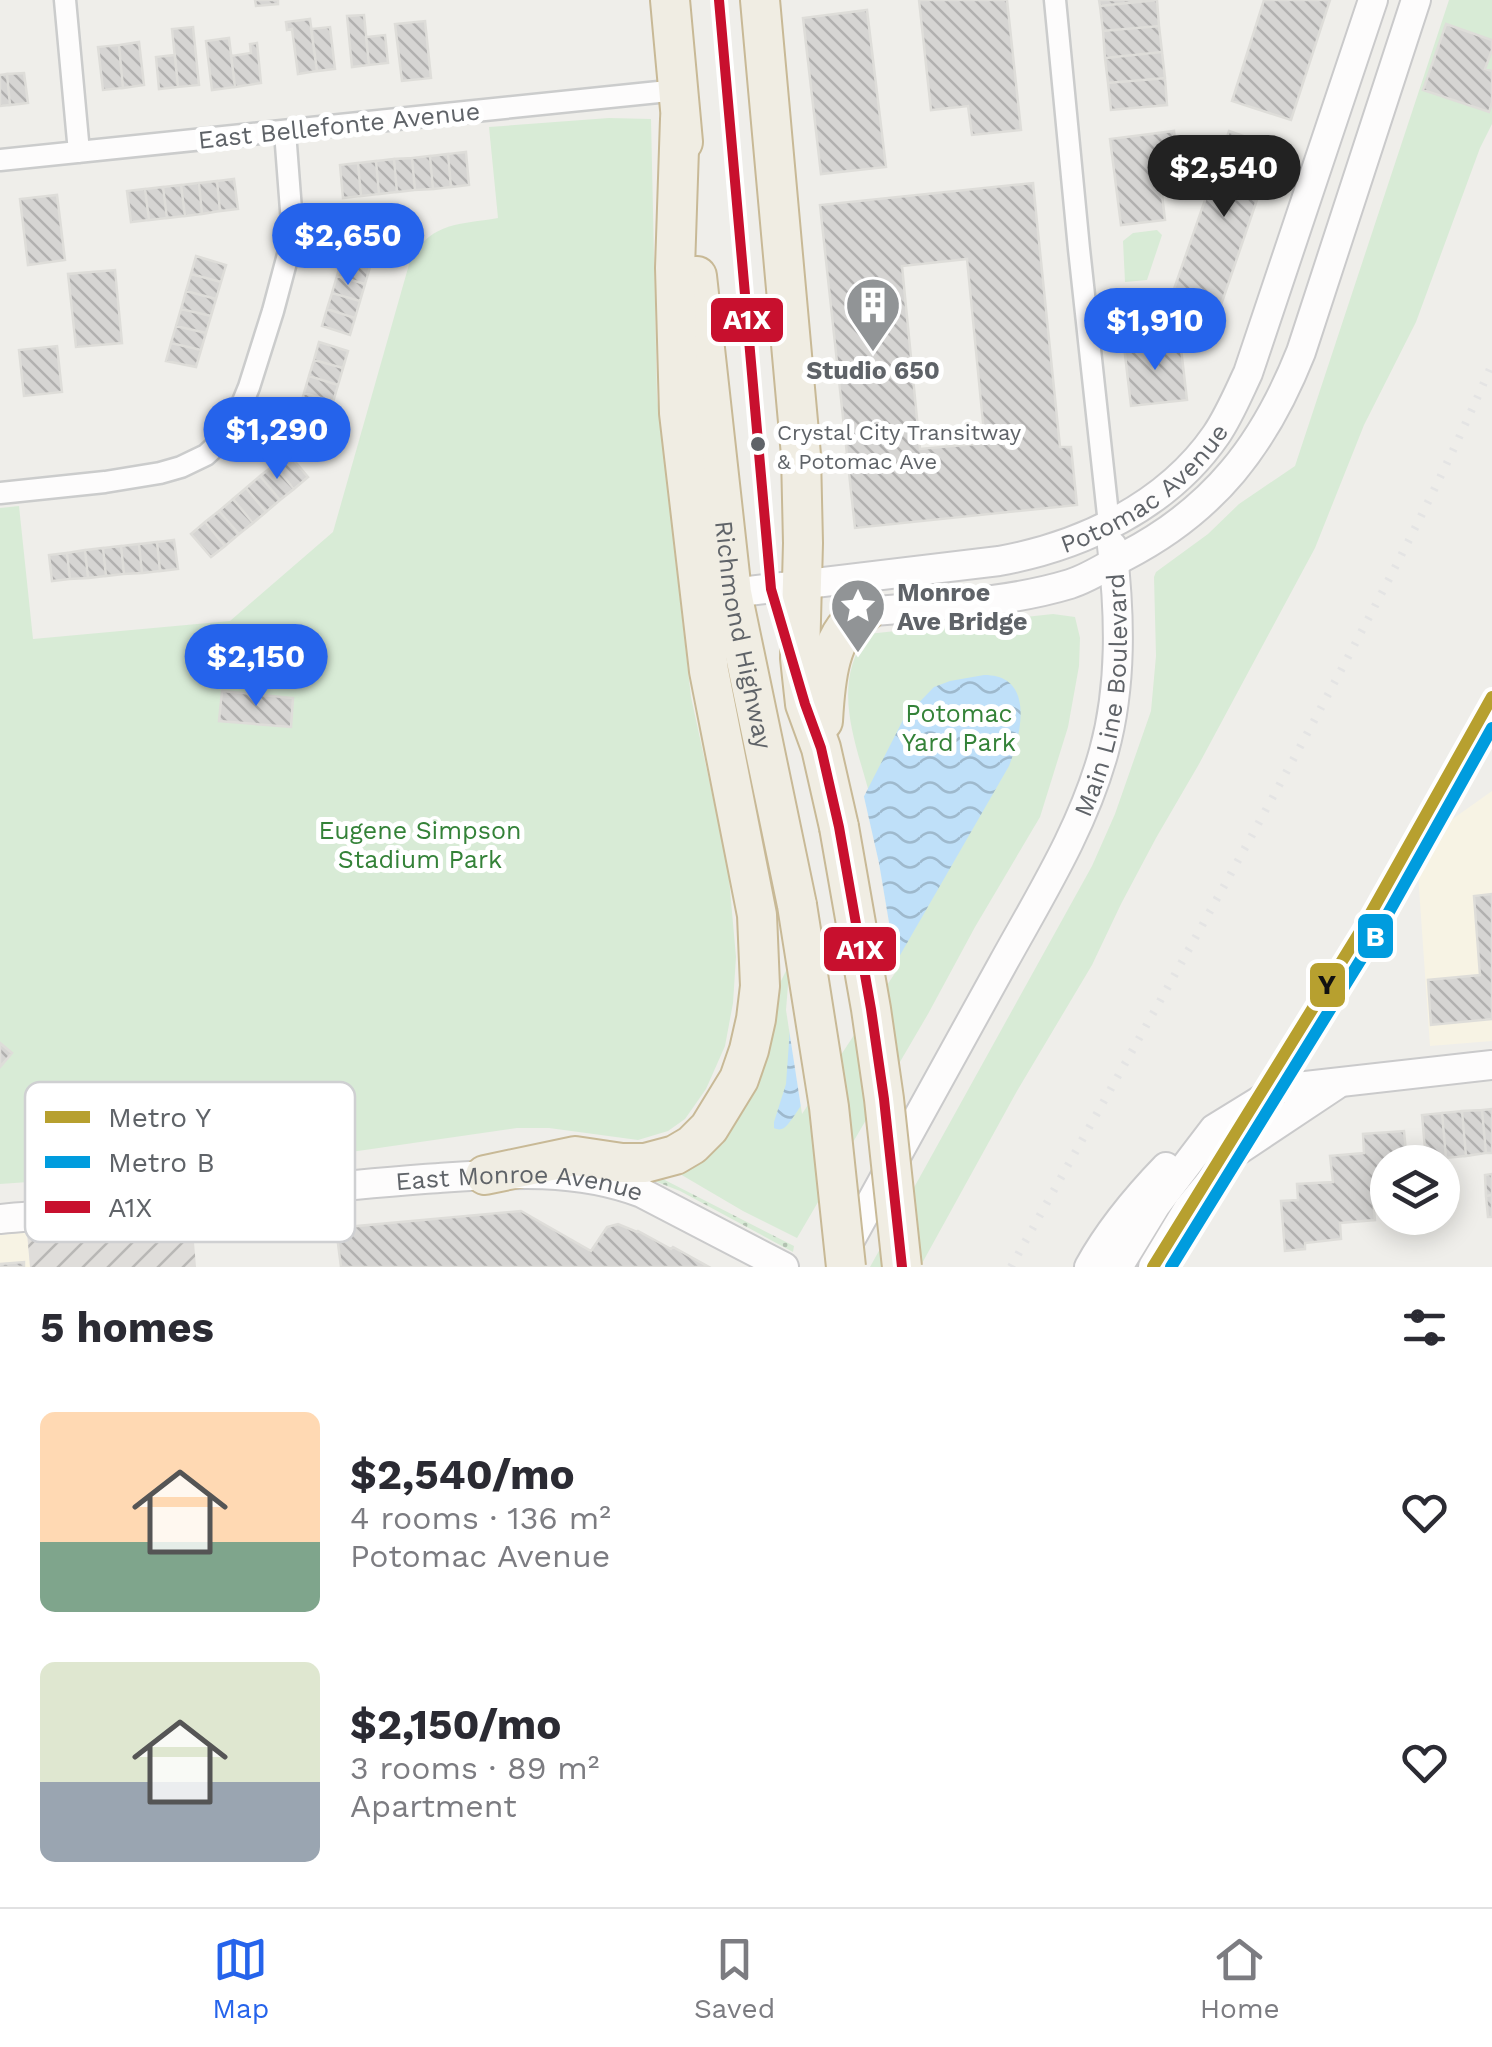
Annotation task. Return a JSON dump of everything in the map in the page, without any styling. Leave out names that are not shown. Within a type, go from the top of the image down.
[{"type":"highway","name":"Richmond Highway","points":[[670,0],[732,594],[797,905],[829,1107],[846,1267]]},
{"type":"highway","name":"Richmond Highway","points":[[760,0],[801,454],[800,658],[805,704],[821,748],[838,826],[876,1045],[902,1267]]},
{"type":"highway","points":[[485,1175],[575,1156],[645,1163],[692,1146],[717,1117],[739,1079],[756,1019],[760,986],[757,915],[709,671],[679,413],[679,104]]},
{"type":"highway","points":[[821,748],[830,661],[849,623],[865,612]]},
{"type":"street","points":[[65,0],[80,152]]},
{"type":"street","name":"Main Line Boulevard","points":[[835,1267],[1060,860],[1093,785],[1113,708],[1118,640],[1114,562],[1054,0]]},
{"type":"street","name":"Potomac Avenue","points":[[732,594],[1021,557],[1059,547],[1148,503],[1186,471],[1215,437],[1248,373],[1373,0]]},
{"type":"street","name":"Potomac Avenue","points":[[865,612],[982,601],[1072,583],[1172,529],[1212,496],[1248,452],[1289,381],[1416,0]]},
{"type":"street","name":"East Bellefonte Avenue","points":[[0,160],[285,132],[679,104]]},
{"type":"street","points":[[0,493],[160,473],[206,455],[222,440],[249,387],[293,236],[285,132]]},
{"type":"street","points":[[1089,1267],[1106,1236],[1171,1161],[1278,1089],[1492,1065]]},
{"type":"street","points":[[1153,1267],[1188,1209],[1234,1154],[1338,1084]]},
{"type":"street","points":[[1118,1267],[1156,1205],[1214,1129]]},
{"type":"street","name":"East Monroe Avenue","points":[[355,1185],[536,1172],[589,1178],[622,1185],[658,1201],[784,1267]]},
{"type":"street","name":"East Monroe Avenue","points":[[0,1219],[25,1217]]},
{"type":"shaded area","points":[[1492,791],[1492,1041],[1430,1046],[1416,845]]},
{"type":"shaded area","points":[[25,1232],[30,1267],[0,1267],[0,1235]]},
{"type":"shaded area","points":[[28,1242],[194,1242],[196,1267],[30,1267]]},
{"type":"green space","points":[[1449,0],[1492,0],[1492,124],[1416,322],[1364,425],[1315,548],[1156,838],[1092,965],[920,1267],[870,1267],[1092,866],[1115,814],[1151,711],[1156,656],[1156,572],[1208,534],[1239,504],[1295,466]]},
{"type":"green space","name":"Eugene Simpson Stadium Park","points":[[609,118],[651,119],[657,397],[691,697],[728,867],[736,957],[725,1046],[706,1089],[685,1119],[668,1131],[638,1140],[549,1128],[517,1128],[355,1151],[355,1082],[25,1082],[25,1182],[0,1184],[0,508],[19,506],[33,639],[230,621],[333,532],[410,261],[418,248],[436,232],[498,218],[489,127]]},
{"type":"green space","points":[[1157,230],[1162,235],[1147,280],[1125,282],[1123,241],[1133,233]]},
{"type":"green space","name":"Potomac Yard Park","points":[[1053,614],[1075,617],[1080,638],[1079,666],[1068,727],[1040,817],[797,1238],[680,1174],[723,1144],[767,1058],[775,993],[871,800],[850,716],[850,674],[856,654],[868,634]]},
{"type":"green space","points":[[657,1176],[794,1246],[793,1252],[680,1191],[647,1178]]},
{"type":"water","points":[[984,675],[1012,685],[1018,696],[1020,724],[1009,766],[884,983],[790,1122],[783,1129],[774,1128],[786,1084],[793,986],[830,863],[904,718],[934,687]]},
{"type":"pier","points":[[862,788],[897,970],[802,1114],[786,1010],[788,985],[809,903],[825,861]]},
{"type":"building","points":[[255,0],[278,0],[278,4],[256,6]]},
{"type":"building","points":[[919,0],[1007,0],[1021,130],[972,135],[968,106],[931,110]]},
{"type":"building","points":[[1099,0],[1153,0],[1100,6]]},
{"type":"building","points":[[1157,0],[1159,26],[1103,31],[1100,6]]},
{"type":"building","points":[[1264,0],[1330,0],[1291,120],[1232,101]]},
{"type":"building","points":[[867,10],[886,167],[821,174],[803,18]]},
{"type":"building","points":[[364,15],[369,65],[352,67],[347,16]]},
{"type":"building","points":[[310,19],[317,71],[298,74],[292,29],[287,30],[286,22]]},
{"type":"building","points":[[425,21],[431,78],[402,81],[395,24]]},
{"type":"building","points":[[1446,24],[1492,40],[1485,69],[1492,71],[1489,112],[1423,90]]},
{"type":"building","points":[[1159,26],[1162,52],[1105,58],[1103,31]]},
{"type":"building","points":[[193,27],[199,85],[178,87],[172,29]]},
{"type":"building","points":[[330,27],[335,69],[317,71],[311,29]]},
{"type":"building","points":[[385,35],[388,63],[369,65],[366,37]]},
{"type":"building","points":[[229,38],[235,87],[212,90],[206,41]]},
{"type":"building","points":[[139,42],[144,85],[123,88],[119,45]]},
{"type":"building","points":[[257,43],[261,83],[235,87],[231,56],[251,53],[250,44]]},
{"type":"building","points":[[119,45],[123,88],[103,90],[98,47]]},
{"type":"building","points":[[1162,52],[1165,78],[1108,83],[1105,58]]},
{"type":"building","points":[[175,55],[178,87],[159,89],[156,57]]},
{"type":"building","points":[[24,73],[28,103],[10,105],[7,74]]},
{"type":"building","points":[[7,74],[10,105],[0,106],[0,75]]},
{"type":"building","points":[[1165,78],[1167,105],[1111,110],[1108,83]]},
{"type":"building","points":[[1174,131],[1177,157],[1158,160],[1165,220],[1121,225],[1110,139]]},
{"type":"building","points":[[1229,131],[1275,147],[1220,308],[1173,292]]},
{"type":"building","points":[[466,152],[469,185],[451,187],[448,154]]},
{"type":"building","points":[[448,154],[451,187],[433,189],[430,156]]},
{"type":"building","points":[[430,156],[433,189],[415,190],[412,158]]},
{"type":"building","points":[[412,158],[415,190],[397,192],[394,159]]},
{"type":"building","points":[[394,159],[397,192],[379,194],[376,161]]},
{"type":"building","points":[[376,161],[379,194],[361,196],[358,163]]},
{"type":"building","points":[[358,163],[361,196],[343,198],[340,165]]},
{"type":"building","points":[[234,179],[238,209],[220,211],[217,181]]},
{"type":"building","points":[[217,181],[220,211],[202,214],[199,183]]},
{"type":"building","points":[[199,183],[202,214],[185,216],[181,185]]},
{"type":"building","name":"Studio 650","points":[[1033,183],[1060,447],[1071,447],[1077,505],[855,528],[820,205]],"holes":[[[967,259],[985,443],[920,449],[902,266]]]},
{"type":"building","points":[[181,185],[185,216],[167,218],[163,187]]},
{"type":"building","points":[[163,187],[167,218],[149,220],[145,189]]},
{"type":"building","points":[[145,189],[149,220],[131,222],[127,191]]},
{"type":"building","points":[[57,195],[65,260],[28,265],[20,199]]},
{"type":"building","points":[[347,242],[375,250],[370,267],[342,259]]},
{"type":"building","points":[[196,256],[226,265],[221,282],[191,274]]},
{"type":"building","points":[[342,259],[370,267],[365,284],[337,276]]},
{"type":"building","points":[[115,270],[122,343],[76,347],[68,274]]},
{"type":"building","points":[[191,274],[221,282],[216,299],[186,291]]},
{"type":"building","points":[[337,276],[365,284],[360,301],[332,293]]},
{"type":"building","points":[[186,291],[216,299],[211,316],[181,309]]},
{"type":"building","points":[[332,293],[360,301],[355,318],[327,309]]},
{"type":"building","points":[[181,309],[211,316],[206,333],[176,326]]},
{"type":"building","points":[[327,309],[355,318],[350,335],[322,326]]},
{"type":"building","points":[[176,326],[206,333],[201,350],[171,343]]},
{"type":"building","points":[[1180,340],[1187,400],[1131,406],[1124,346]]},
{"type":"building","points":[[319,342],[348,351],[343,368],[314,360]]},
{"type":"building","points":[[171,343],[201,350],[196,367],[166,361]]},
{"type":"building","points":[[57,346],[62,392],[24,396],[19,350]]},
{"type":"building","points":[[314,360],[343,368],[338,385],[309,376]]},
{"type":"building","points":[[309,376],[338,385],[333,402],[304,393]]},
{"type":"building","points":[[304,393],[333,402],[328,419],[299,410]]},
{"type":"building","points":[[299,410],[328,419],[324,435],[295,427]]},
{"type":"building","points":[[288,453],[308,477],[294,489],[274,465]]},
{"type":"building","points":[[274,465],[294,489],[280,500],[260,476]]},
{"type":"building","points":[[260,476],[280,500],[266,512],[246,488]]},
{"type":"building","points":[[246,488],[266,512],[253,523],[233,499]]},
{"type":"building","points":[[233,499],[253,523],[239,534],[219,511]]},
{"type":"building","points":[[219,511],[239,534],[225,546],[205,522]]},
{"type":"building","points":[[205,522],[225,546],[211,557],[191,534]]},
{"type":"building","points":[[174,540],[178,569],[160,571],[157,542]]},
{"type":"building","points":[[157,542],[160,571],[142,573],[139,544]]},
{"type":"building","points":[[139,544],[142,573],[124,574],[121,546]]},
{"type":"building","points":[[121,546],[124,574],[106,576],[103,548]]},
{"type":"building","points":[[103,548],[106,576],[88,578],[85,550]]},
{"type":"building","points":[[85,550],[88,578],[70,579],[67,553]]},
{"type":"building","points":[[67,553],[70,579],[52,581],[49,555]]},
{"type":"building","points":[[222,691],[293,698],[291,727],[219,721]]},
{"type":"building","points":[[1492,894],[1492,1019],[1431,1025],[1428,980],[1480,975],[1474,896]]},
{"type":"building","points":[[0,1043],[12,1053],[0,1067]]},
{"type":"building","points":[[1492,1109],[1492,1153],[1486,1153],[1482,1110]]},
{"type":"building","points":[[1482,1110],[1486,1153],[1466,1156],[1462,1111]]},
{"type":"building","points":[[1462,1111],[1466,1156],[1460,1157],[1460,1145],[1445,1145],[1442,1113]]},
{"type":"building","points":[[1442,1113],[1445,1145],[1425,1145],[1422,1115]]},
{"type":"building","points":[[1404,1131],[1405,1145],[1370,1145],[1370,1220],[1340,1223],[1341,1239],[1305,1243],[1305,1249],[1285,1251],[1281,1201],[1298,1200],[1297,1184],[1333,1182],[1330,1156],[1364,1153],[1363,1134]]},
{"type":"building","points":[[1492,1174],[1492,1195],[1486,1196],[1485,1175]]},
{"type":"building","points":[[1492,1195],[1492,1217],[1488,1217],[1486,1196]]},
{"type":"building","points":[[521,1211],[591,1251],[607,1227],[618,1224],[709,1267],[341,1267],[338,1242],[355,1242],[355,1226]]},
{"type":"building","points":[[24,1262],[24,1267],[0,1267],[0,1264]]},
{"type":"railway","points":[[1011,1267],[1339,673],[1430,498],[1492,364]]},
{"type":"metro line","name":"Y","points":[[1153,1267],[1363,927],[1492,697]]},
{"type":"metro line","name":"B","points":[[1171,1267],[1376,935],[1492,728]]},
{"type":"transit line","name":"A1X","points":[[719,0],[771,589],[821,748],[839,827],[884,1099],[902,1267]]},
{"type":"place","name":"Studio 650","points":[[873,354]]},
{"type":"place","name":"Crystal City Transitway & Potomac Ave","points":[[758,444]]},
{"type":"place","name":"Monroe Ave Bridge","points":[[858,655]]}]
